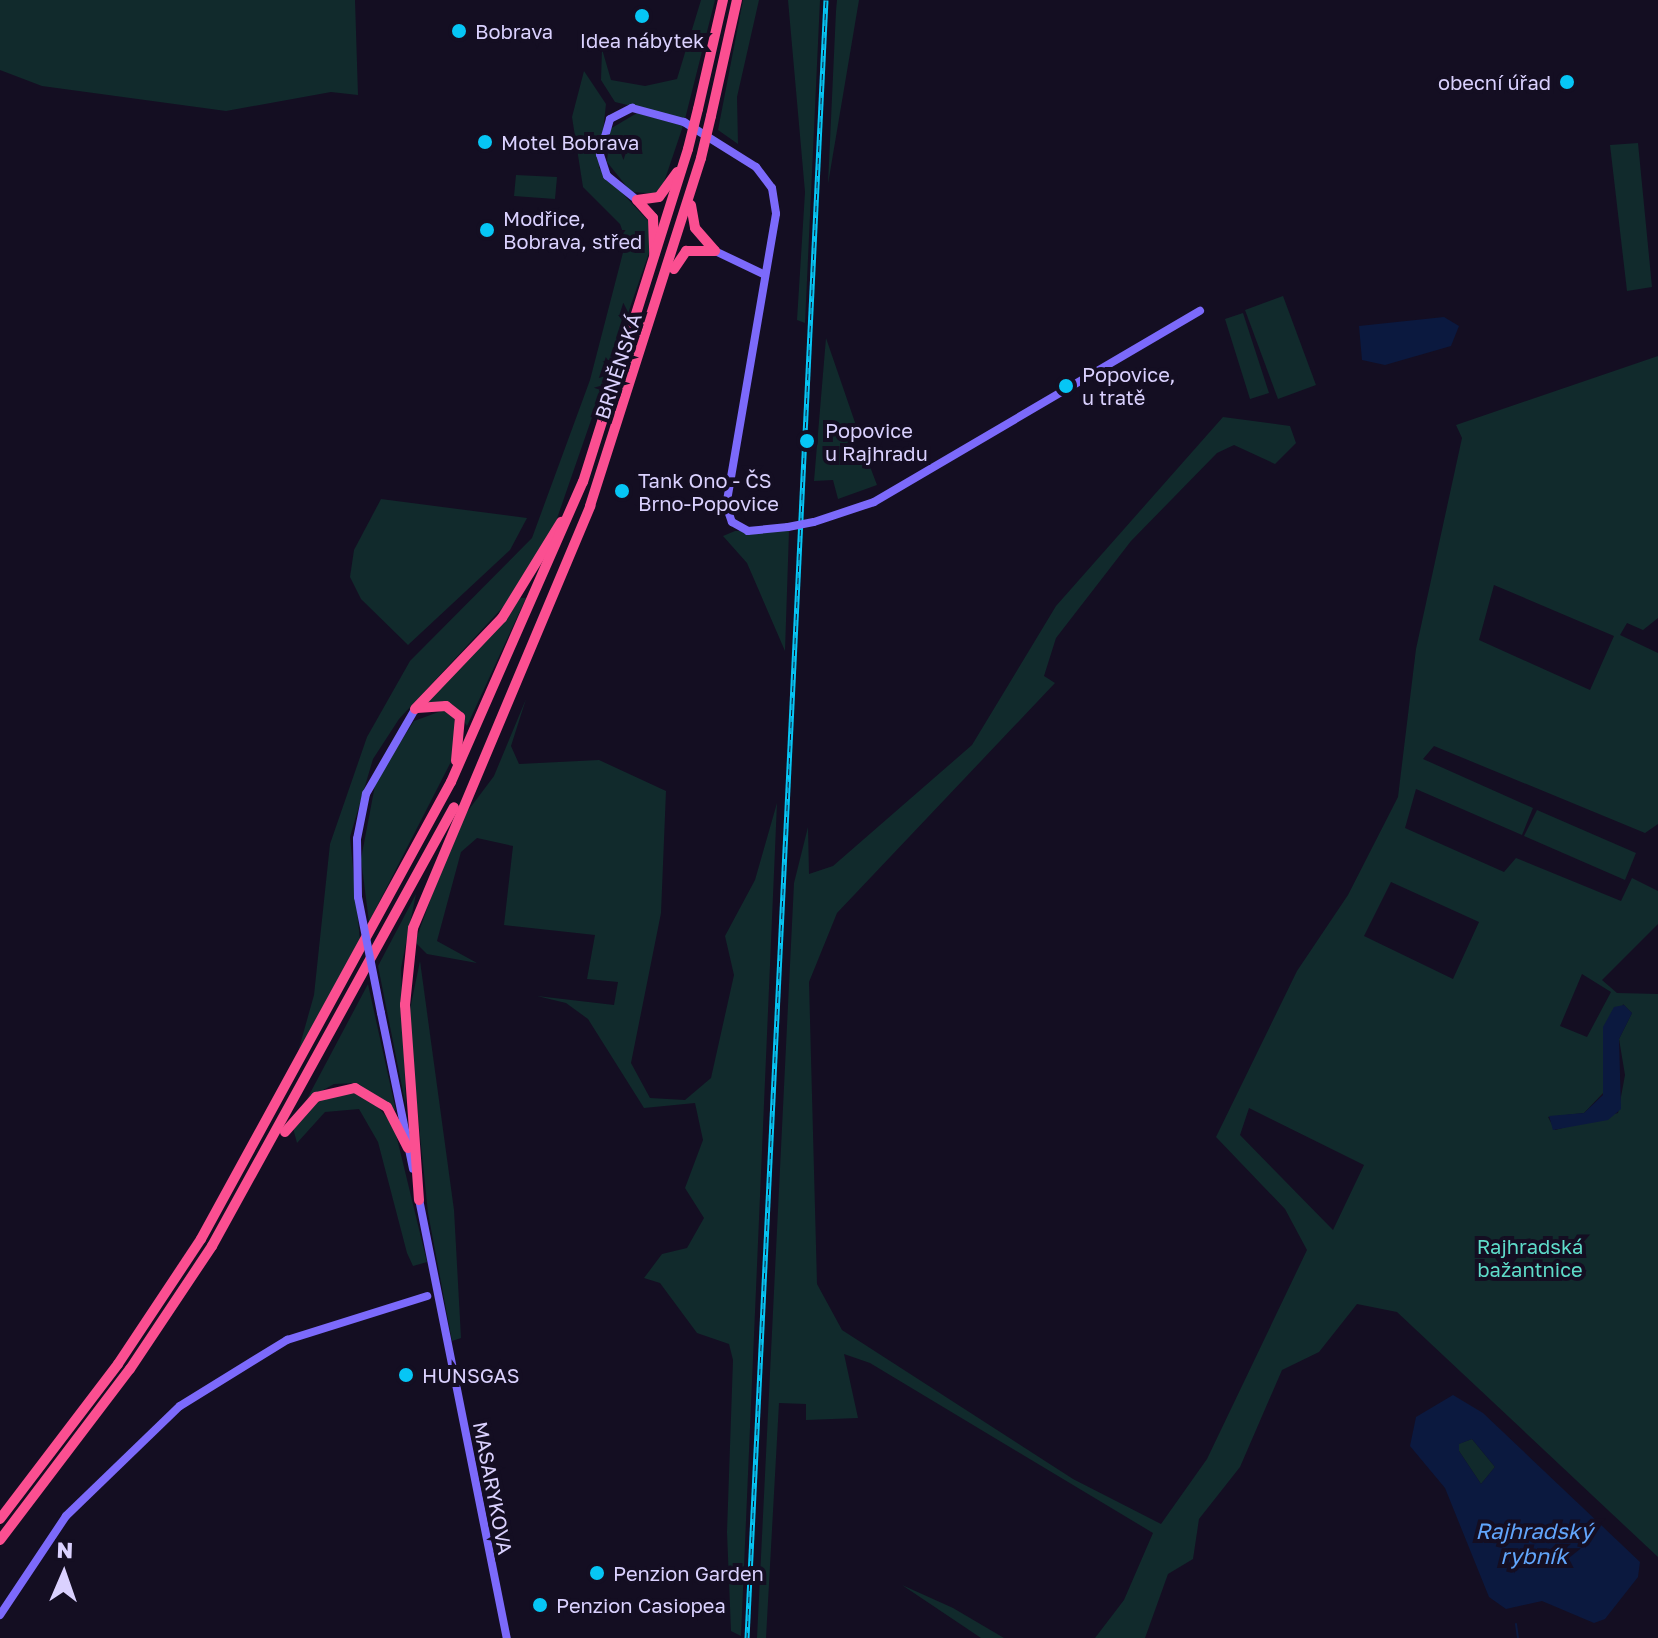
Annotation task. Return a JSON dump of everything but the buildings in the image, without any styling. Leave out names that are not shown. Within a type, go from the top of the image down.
[{"type":"highway","name":"BRNĚNSKÁ","points":[[583,482],[651,283],[688,149],[723,0]]},
{"type":"highway","name":"BRNĚNSKÁ","points":[[492,730],[590,506],[659,299],[701,158],[737,0]]},
{"type":"highway","points":[[651,283],[655,225],[637,200],[663,195],[688,149]]},
{"type":"highway","points":[[690,195],[693,224],[715,251]]},
{"type":"highway","points":[[659,299],[683,253],[715,251]]},
{"type":"highway","points":[[415,709],[516,598],[583,482]]},
{"type":"highway","points":[[0,1519],[60,1443],[242,1170],[451,782],[583,482]]},
{"type":"highway","points":[[415,709],[439,705],[460,717],[451,782]]},
{"type":"highway","points":[[0,1540],[71,1451],[168,1316],[260,1166],[492,730]]},
{"type":"highway","points":[[419,1200],[408,953],[428,883],[492,730]]},
{"type":"highway","points":[[260,1166],[308,1103],[340,1087],[379,1099],[408,1148]]},
{"type":"street","points":[[637,200],[607,176],[600,154],[614,115],[642,107],[684,122],[766,177],[776,214],[726,505],[732,522],[748,531],[814,522],[874,502],[1200,311]]},
{"type":"street","points":[[715,251],[765,275]]},
{"type":"street","points":[[0,1615],[98,1480],[180,1406],[263,1352],[330,1322],[432,1296],[434,1286],[419,1200],[358,897],[357,839],[366,794],[415,709]]},
{"type":"street","name":"MASARYKOVA","points":[[432,1296],[507,1638]]},
{"type":"green space","points":[[0,0],[355,0],[358,95],[331,92],[226,111],[42,86],[0,70]]},
{"type":"green space","points":[[701,0],[715,0],[685,119],[615,102],[601,80],[602,49],[611,80],[645,86],[677,79]]},
{"type":"green space","points":[[743,0],[759,0],[737,97],[738,144],[718,130]]},
{"type":"green space","points":[[788,0],[820,0],[805,323],[797,320],[805,192]]},
{"type":"green space","points":[[837,0],[859,0],[828,184],[836,11]]},
{"type":"green space","points":[[584,71],[606,104],[599,168],[651,224],[650,250],[553,530],[515,594],[399,719],[373,759],[350,837],[360,941],[296,1059],[314,995],[330,844],[367,737],[410,661],[532,538],[590,380],[626,241],[620,224],[583,187],[572,117]]},
{"type":"green space","points":[[637,113],[683,126],[660,194],[631,192],[607,162],[610,129]]},
{"type":"green space","points":[[1638,143],[1652,287],[1627,291],[1610,145]]},
{"type":"green space","points":[[516,175],[557,177],[555,199],[514,196]]},
{"type":"green space","points":[[1283,296],[1316,385],[1278,399],[1245,310]]},
{"type":"green space","points":[[1243,313],[1269,393],[1250,399],[1225,319]]},
{"type":"green space","points":[[826,338],[861,440],[844,446],[846,454],[866,456],[877,485],[838,499],[833,480],[814,481]]},
{"type":"green space","name":"Rajhradská bažantnice","points":[[1658,356],[1658,618],[1643,630],[1627,623],[1620,635],[1658,653],[1658,824],[1645,833],[1434,746],[1423,759],[1533,808],[1522,835],[1416,789],[1405,828],[1504,872],[1516,858],[1621,901],[1632,878],[1658,891],[1658,924],[1602,980],[1617,993],[1658,994],[1658,1557],[1397,1312],[1357,1304],[1319,1352],[1282,1370],[1240,1467],[1199,1519],[1193,1559],[1168,1574],[1145,1638],[1095,1638],[1124,1600],[1153,1533],[870,1363],[844,1354],[858,1418],[806,1420],[806,1404],[779,1403],[766,1638],[757,1638],[794,883],[808,827],[809,874],[833,866],[972,745],[1056,606],[1223,417],[1290,426],[1296,443],[1275,464],[1234,445],[1217,453],[1131,541],[1056,638],[1044,676],[1055,683],[837,913],[809,982],[817,1284],[842,1330],[1073,1479],[1161,1524],[1207,1459],[1307,1250],[1285,1209],[1216,1137],[1297,971],[1348,895],[1398,797],[1416,649],[1462,438],[1456,425]],"holes":[[[1494,585],[1614,636],[1590,690],[1479,640]],[[1391,882],[1479,922],[1453,979],[1364,936]],[[1582,974],[1611,992],[1587,1037],[1560,1026]],[[1623,1004],[1632,1013],[1619,1039],[1625,1075],[1618,1113],[1555,1130],[1548,1117],[1584,1113],[1604,1092]],[[1249,1108],[1364,1165],[1333,1230],[1240,1135]]]},
{"type":"green space","points":[[381,499],[527,518],[510,550],[408,645],[361,599],[350,577],[354,550]]},
{"type":"green space","points":[[735,531],[789,531],[785,651],[747,563],[723,536]]},
{"type":"green space","points":[[520,598],[526,598],[467,726],[452,704],[425,703]]},
{"type":"green space","points":[[526,699],[511,746],[519,764],[599,760],[666,791],[661,913],[631,1063],[650,1098],[685,1100],[711,1078],[734,975],[725,936],[755,880],[777,803],[741,1636],[731,1631],[727,1532],[733,1360],[729,1344],[697,1333],[660,1283],[644,1278],[662,1254],[687,1248],[704,1218],[685,1188],[703,1140],[695,1103],[644,1108],[588,1019],[566,1003],[537,996],[614,1005],[618,982],[587,979],[595,935],[504,925],[513,846],[477,838],[461,852],[437,941],[477,963],[427,954],[415,942],[458,824],[494,776]]},
{"type":"green space","points":[[444,710],[454,717],[458,748],[369,922],[361,859],[376,780],[414,721]]},
{"type":"green space","points":[[1537,810],[1636,853],[1625,880],[1524,836]]},
{"type":"green space","points":[[416,894],[401,968],[406,1107],[378,966]]},
{"type":"green space","points":[[420,961],[454,1210],[461,1338],[452,1341],[428,1213],[408,1019]]},
{"type":"green space","points":[[368,984],[396,1111],[357,1083],[334,1084],[307,1099]]},
{"type":"green space","points":[[342,1090],[369,1096],[394,1126],[427,1262],[413,1266],[407,1253],[378,1142],[359,1109],[325,1112],[297,1143],[293,1128],[313,1103]]},
{"type":"green space","points":[[1472,1439],[1495,1467],[1481,1484],[1459,1451],[1458,1444]]},
{"type":"green space","points":[[902,1585],[953,1608],[1004,1638],[981,1638]]},
{"type":"water","points":[[1444,317],[1459,326],[1451,346],[1385,365],[1362,360],[1359,326]]},
{"type":"water","points":[[1624,1005],[1632,1013],[1619,1039],[1621,1109],[1608,1120],[1553,1130],[1549,1116],[1584,1113],[1603,1095],[1603,1027],[1614,1007]]},
{"type":"water","name":"Rajhradský rybník","points":[[1453,1395],[1483,1413],[1640,1562],[1638,1577],[1605,1619],[1594,1623],[1542,1601],[1506,1609],[1489,1597],[1445,1488],[1410,1446],[1416,1417]],"holes":[[[1472,1439],[1495,1467],[1481,1484],[1459,1451],[1459,1444]]]},
{"type":"waterway","points":[[1516,1624],[1518,1638]]},
{"type":"railway","points":[[747,1638],[826,0]]},
{"type":"place","name":"Idea nábytek","points":[[642,16]]},
{"type":"place","name":"Bobrava","points":[[459,31]]},
{"type":"place","name":"obecní úřad","points":[[1567,82]]},
{"type":"place","name":"Motel Bobrava","points":[[485,142]]},
{"type":"place","name":"Modřice, Bobrava, střed","points":[[487,230]]},
{"type":"place","name":"Popovice, u tratě","points":[[1066,386]]},
{"type":"place","name":"Popovice u Rajhradu","points":[[807,441]]},
{"type":"place","name":"Tank Ono - ČS Brno-Popovice","points":[[622,491]]},
{"type":"place","name":"HUNSGAS","points":[[406,1375]]},
{"type":"place","name":"Penzion Garden","points":[[597,1573]]},
{"type":"place","name":"Penzion Casiopea","points":[[540,1605]]}]
